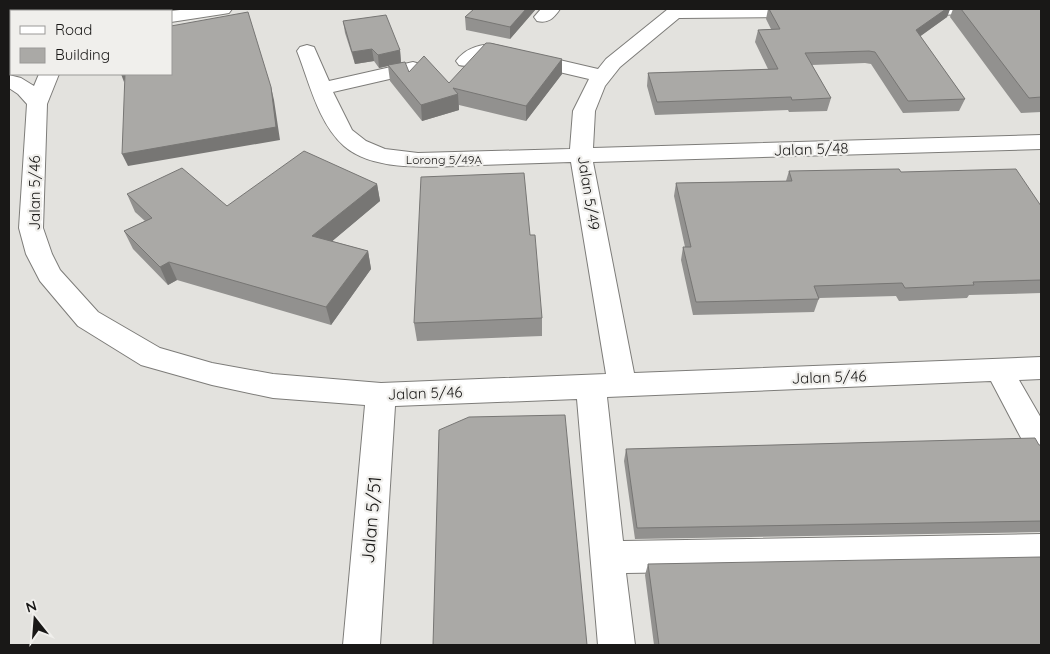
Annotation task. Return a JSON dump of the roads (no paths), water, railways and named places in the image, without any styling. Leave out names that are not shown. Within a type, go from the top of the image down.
[{"type":"street","points":[[172,17],[223,9]]},
{"type":"street","points":[[894,10],[1003,9]]},
{"type":"street","points":[[675,10],[824,11]]},
{"type":"street","name":"Jalan 5/49","points":[[616,645],[608,557],[607,386],[581,156],[584,111],[595,85],[613,63],[675,10]]},
{"type":"street","points":[[466,61],[480,51],[490,50],[602,76]]},
{"type":"street","name":"Lorong 5/49A","points":[[307,51],[340,130],[352,142],[368,151],[391,158],[418,160],[581,156]]},
{"type":"street","points":[[323,88],[413,68]]},
{"type":"street","name":"Jalan 5/46","points":[[48,75],[37,104],[31,228],[39,254],[50,275],[88,319],[151,357],[203,371],[273,386],[381,395],[1041,368]]},
{"type":"street","points":[[9,81],[27,90],[37,104]]},
{"type":"street","name":"Jalan 5/48","points":[[581,156],[1041,142]]},
{"type":"street","points":[[999,370],[1041,446]]},
{"type":"street","name":"Jalan 5/51","points":[[361,645],[381,395]]},
{"type":"street","points":[[608,557],[1041,550]]}]
